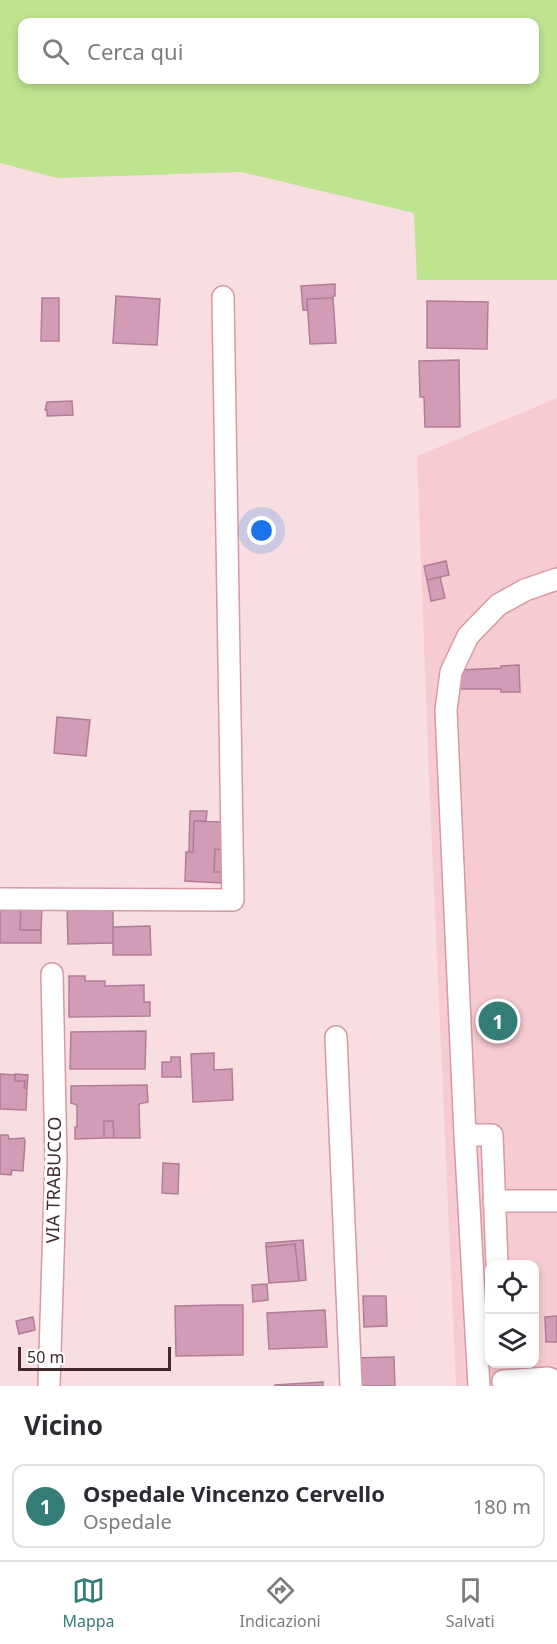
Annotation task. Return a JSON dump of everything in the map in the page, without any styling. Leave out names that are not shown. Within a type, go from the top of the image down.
[{"type":"street","points":[[0,899],[233,900],[223,297]]},
{"type":"street","points":[[479,1386],[446,710],[451,672],[468,636],[498,606],[525,590],[557,579]]},
{"type":"street","name":"VIA TRABUCCO","points":[[49,1386],[56,1160],[52,974]]},
{"type":"street","points":[[336,1037],[351,1386]]},
{"type":"street","points":[[465,1135],[492,1135],[497,1260]]},
{"type":"street","points":[[494,1201],[557,1201]]},
{"type":"street","points":[[502,1377],[548,1378],[557,1382]]},
{"type":"shaded area","points":[[557,398],[557,1386],[456,1386],[417,456]]},
{"type":"green space","points":[[0,0],[557,0],[557,280],[417,280],[414,213],[241,172],[57,178],[0,163]]},
{"type":"building","points":[[335,284],[333,298],[307,299],[307,310],[303,310],[301,286]]},
{"type":"building","points":[[116,296],[160,299],[157,345],[113,343]]},
{"type":"building","points":[[42,298],[59,298],[59,341],[41,341]]},
{"type":"building","points":[[333,298],[336,343],[310,344],[307,299]]},
{"type":"building","points":[[427,301],[488,302],[487,349],[427,348]]},
{"type":"building","points":[[459,360],[460,427],[425,427],[424,397],[420,397],[419,361]]},
{"type":"building","points":[[72,401],[73,415],[47,416],[47,410],[45,410],[47,402]]},
{"type":"building","points":[[446,561],[449,575],[427,580],[424,566]]},
{"type":"building","points":[[440,577],[445,598],[431,601],[427,580]]},
{"type":"building","points":[[519,665],[520,692],[501,692],[501,689],[457,689],[460,670]]},
{"type":"building","points":[[57,717],[90,720],[86,756],[54,753]]},
{"type":"building","points":[[190,811],[207,811],[206,821],[194,821],[193,852],[189,852]]},
{"type":"building","points":[[194,821],[224,822],[223,850],[215,849],[214,872],[223,872],[222,883],[185,881],[186,852],[193,852]]},
{"type":"building","points":[[215,849],[223,850],[223,872],[214,872]]},
{"type":"building","points":[[113,905],[113,943],[68,944],[67,906]]},
{"type":"building","points":[[21,907],[42,907],[41,930],[20,930]]},
{"type":"building","points":[[0,910],[21,910],[20,930],[41,930],[41,943],[0,943]]},
{"type":"building","points":[[150,926],[151,955],[113,955],[113,927]]},
{"type":"building","points":[[69,976],[85,976],[85,981],[105,981],[105,986],[144,985],[144,1002],[150,1002],[150,1016],[69,1017]]},
{"type":"building","points":[[146,1031],[145,1069],[70,1069],[71,1032]]},
{"type":"building","points":[[214,1053],[214,1070],[232,1069],[233,1100],[193,1102],[191,1054]]},
{"type":"building","points":[[171,1057],[180,1057],[181,1077],[162,1077],[162,1062],[171,1062]]},
{"type":"building","points":[[0,1074],[15,1075],[15,1081],[25,1081],[26,1110],[0,1109]]},
{"type":"building","points":[[15,1074],[28,1075],[27,1088],[24,1088],[25,1081],[15,1081]]},
{"type":"building","points":[[147,1085],[148,1102],[139,1104],[140,1138],[114,1138],[113,1121],[104,1121],[104,1138],[75,1139],[77,1105],[71,1103],[71,1086]]},
{"type":"building","points":[[104,1121],[113,1121],[114,1138],[104,1138]]},
{"type":"building","points":[[0,1135],[8,1135],[9,1139],[24,1138],[23,1171],[12,1170],[11,1175],[0,1174]]},
{"type":"building","points":[[163,1163],[179,1164],[178,1194],[162,1193]]},
{"type":"building","points":[[303,1240],[306,1280],[299,1281],[295,1244],[266,1247],[266,1243]]},
{"type":"building","points":[[295,1244],[299,1281],[269,1283],[266,1247]]},
{"type":"building","points":[[267,1284],[268,1300],[253,1302],[252,1285]]},
{"type":"building","points":[[363,1296],[386,1296],[387,1326],[364,1327]]},
{"type":"building","points":[[243,1305],[243,1355],[176,1356],[175,1306]]},
{"type":"building","points":[[325,1310],[327,1347],[269,1349],[267,1313]]},
{"type":"building","points":[[557,1316],[557,1342],[546,1342],[545,1317]]},
{"type":"building","points":[[33,1317],[35,1330],[19,1334],[16,1321]]},
{"type":"building","points":[[394,1357],[395,1386],[356,1386],[354,1358]]},
{"type":"building","points":[[323,1382],[323,1386],[275,1386],[275,1385]]},
{"type":"place","name":"Ospedale Vincenzo Cervello","points":[[498,1021]]}]
